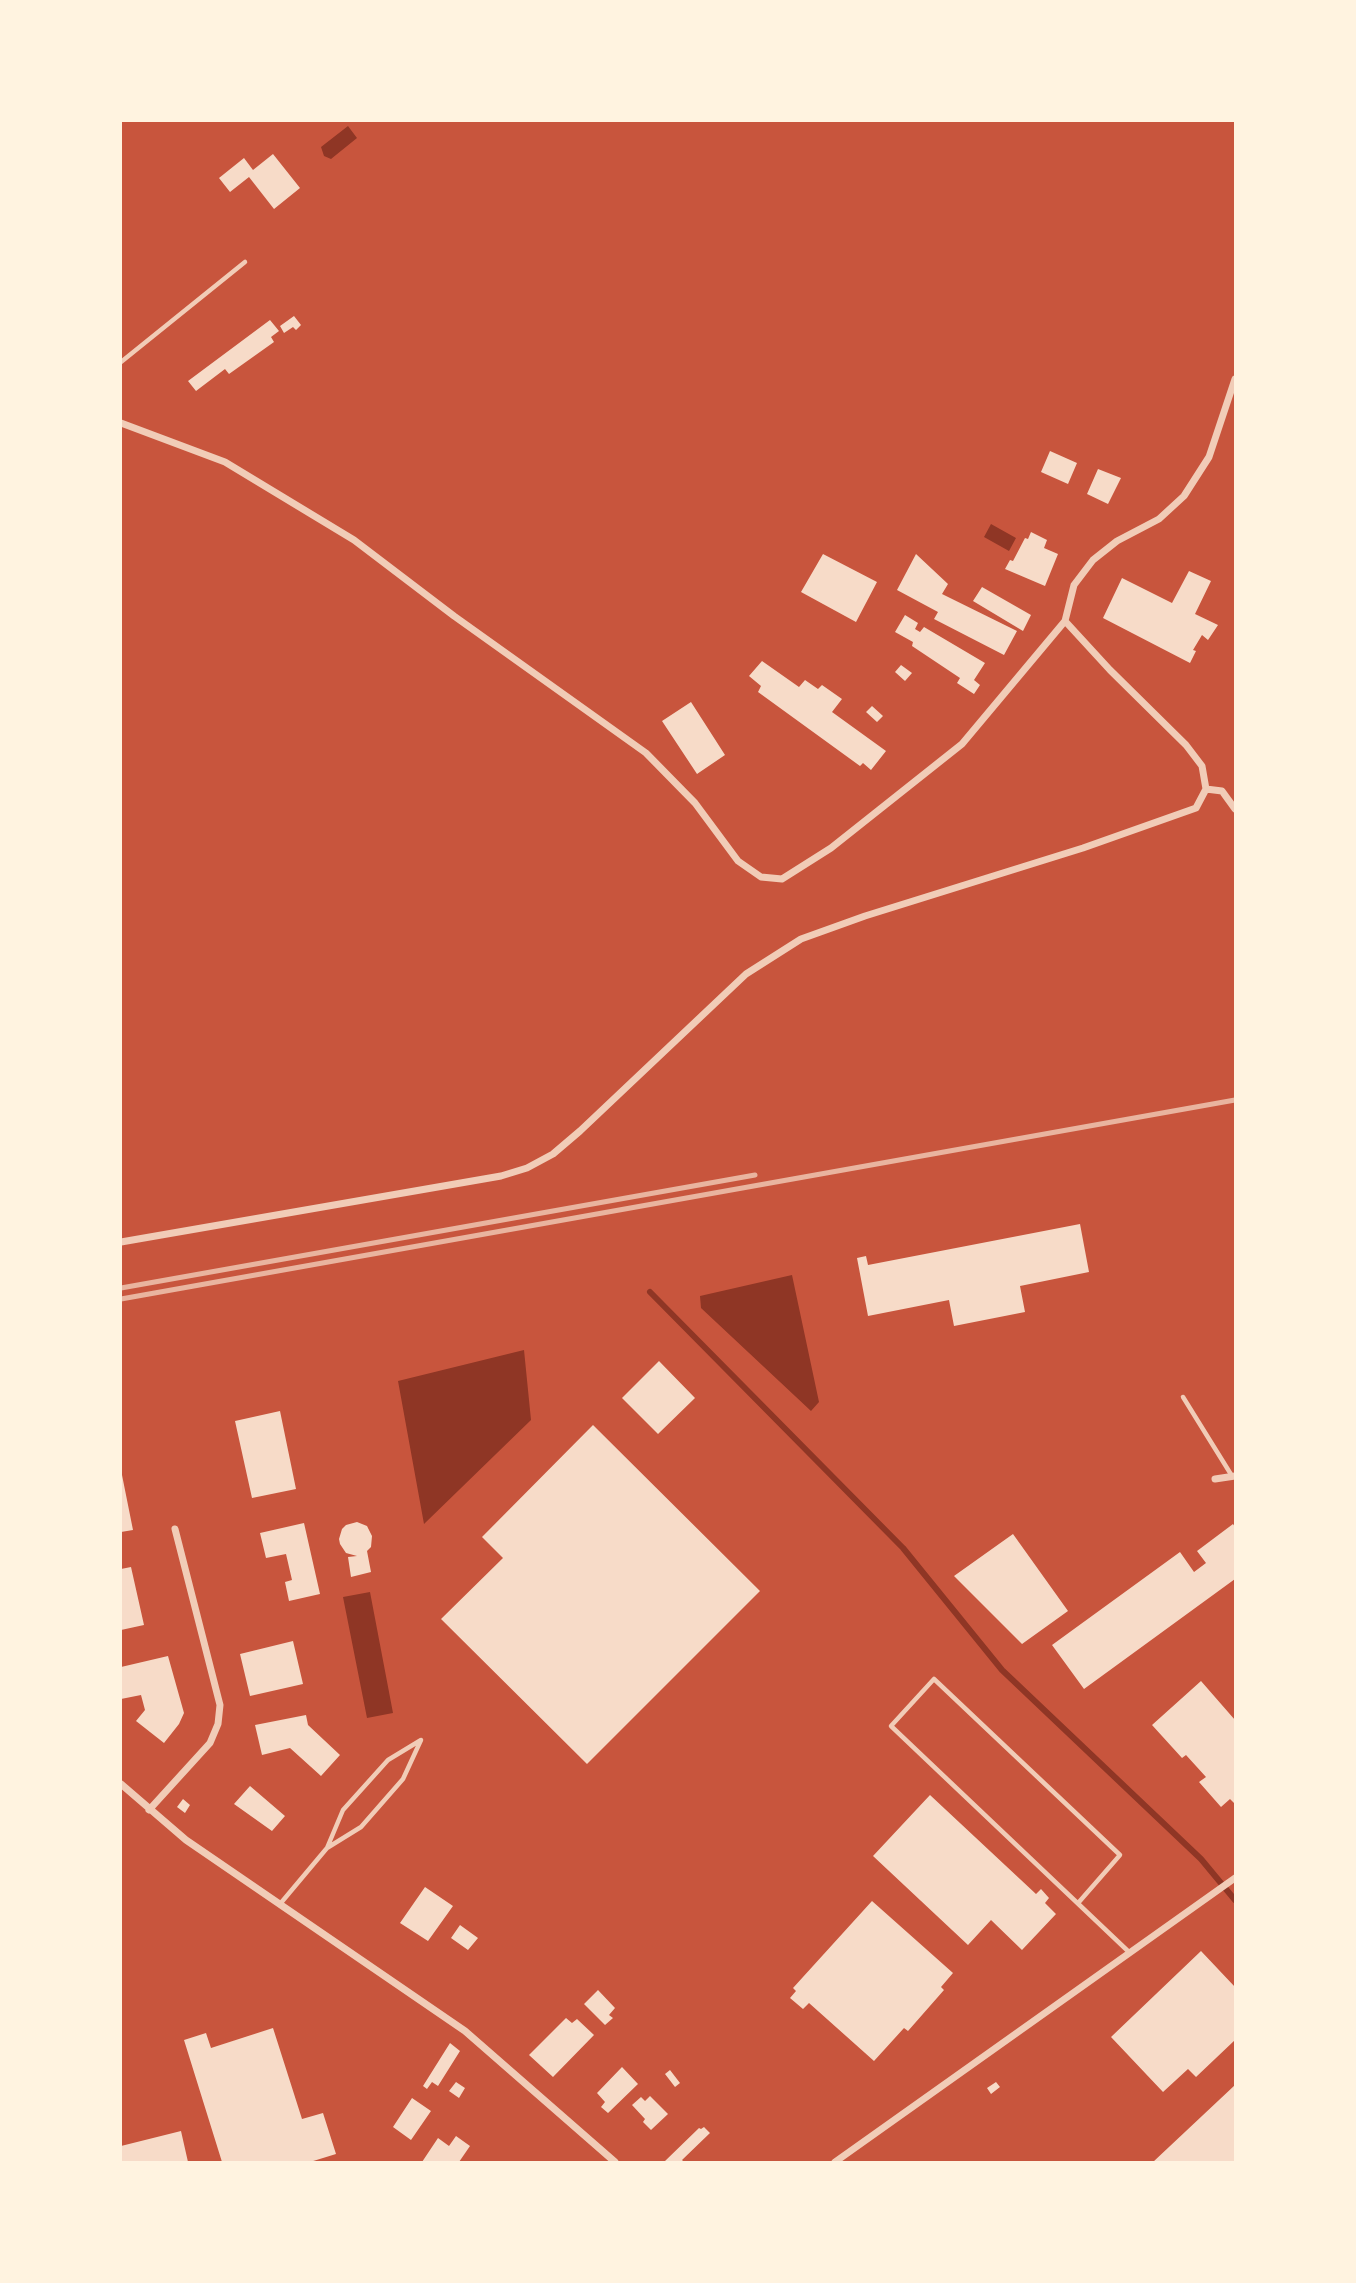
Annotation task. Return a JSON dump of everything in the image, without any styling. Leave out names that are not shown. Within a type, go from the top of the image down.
[{"type":"street","points":[[121,423],[225,461],[354,540],[454,616],[646,753],[695,803],[738,861],[761,877],[782,879],[831,848],[962,744],[1065,621],[1074,585],[1093,560],[1117,541],[1159,519],[1184,496],[1209,457],[1235,379]]},
{"type":"street","points":[[121,1242],[501,1176],[527,1168],[564,1145],[746,974],[801,939],[865,916],[1083,848],[1196,808],[1206,789],[1202,765],[1186,745],[1065,621]]},
{"type":"street","points":[[1206,789],[1222,791],[1235,809]]},
{"type":"street","points":[[1215,1479],[1234,1476]]},
{"type":"street","points":[[149,1810],[210,1743],[218,1724],[220,1705],[176,1529]]},
{"type":"street","points":[[121,1784],[186,1840],[465,2031],[615,2162]]},
{"type":"street","points":[[835,2162],[1235,1878]]},
{"type":"lane","points":[[121,362],[245,262]]},
{"type":"lane","points":[[1183,1397],[1234,1476]]},
{"type":"lane","points":[[1079,1902],[1120,1856],[934,1679],[891,1726],[1130,1953]]},
{"type":"lane","points":[[281,1904],[327,1848],[343,1810],[388,1760],[421,1740],[403,1779],[361,1827],[327,1848]]},
{"type":"shaded area","points":[[348,126],[357,138],[331,159],[324,156],[321,147]]},
{"type":"shaded area","points":[[991,524],[1016,538],[1009,551],[984,537]]},
{"type":"shaded area","points":[[792,1275],[819,1402],[811,1411],[701,1308],[700,1296]]},
{"type":"shaded area","points":[[524,1350],[531,1420],[424,1524],[398,1381]]},
{"type":"shaded area","points":[[370,1592],[393,1713],[367,1718],[343,1597]]},
{"type":"building","points":[[273,154],[300,188],[274,209],[249,177],[230,192],[219,178],[244,158],[253,170]]},
{"type":"building","points":[[294,316],[301,325],[296,330],[293,327],[284,333],[280,326]]},
{"type":"building","points":[[270,320],[279,331],[271,337],[274,342],[229,374],[225,369],[196,391],[188,381]]},
{"type":"building","points":[[1050,451],[1077,463],[1068,484],[1041,472]]},
{"type":"building","points":[[1098,469],[1121,478],[1108,504],[1087,494]]},
{"type":"building","points":[[1031,532],[1047,540],[1044,548],[1058,554],[1045,586],[1005,569]]},
{"type":"building","points":[[823,554],[877,582],[856,622],[801,592]]},
{"type":"building","points":[[916,554],[948,584],[942,594],[1017,631],[1004,655],[934,619],[938,612],[897,590]]},
{"type":"building","points":[[1189,571],[1211,581],[1195,614],[1218,625],[1208,640],[1202,635],[1193,650],[1196,651],[1190,663],[1103,618],[1122,578],[1172,603]]},
{"type":"building","points":[[982,587],[1031,615],[1023,631],[973,601]]},
{"type":"building","points":[[905,615],[918,623],[915,629],[920,632],[924,627],[985,663],[974,680],[980,685],[974,694],[957,683],[960,678],[912,646],[913,642],[895,632]]},
{"type":"building","points":[[762,661],[799,687],[805,680],[818,689],[822,685],[842,699],[832,712],[886,751],[871,770],[863,763],[860,766],[758,692],[761,686],[749,676]]},
{"type":"building","points":[[901,665],[912,673],[905,681],[895,672]]},
{"type":"building","points":[[691,702],[725,755],[697,774],[662,721]]},
{"type":"building","points":[[872,706],[883,716],[877,722],[866,712]]},
{"type":"building","points":[[1080,1224],[1089,1272],[1020,1286],[1025,1312],[954,1326],[949,1300],[868,1316],[857,1258],[866,1256],[868,1265]]},
{"type":"building","points":[[659,1361],[695,1398],[658,1434],[622,1398]]},
{"type":"building","points":[[280,1411],[296,1489],[252,1498],[235,1421]]},
{"type":"building","points":[[593,1425],[760,1591],[587,1764],[441,1619],[503,1558],[482,1537]]},
{"type":"building","points":[[121,1476],[133,1530],[121,1532]]},
{"type":"building","points":[[357,1522],[367,1526],[372,1536],[371,1547],[367,1551],[371,1572],[351,1577],[348,1557],[357,1556],[346,1553],[339,1539],[346,1525]]},
{"type":"building","points":[[304,1523],[320,1594],[289,1601],[285,1582],[292,1580],[286,1554],[266,1558],[260,1533]]},
{"type":"building","points":[[1233,1524],[1235,1579],[1084,1689],[1052,1645],[1180,1552],[1194,1572],[1206,1563],[1197,1551]]},
{"type":"building","points":[[1013,1534],[1068,1611],[1022,1644],[954,1576]]},
{"type":"building","points":[[131,1567],[144,1625],[121,1630],[121,1569]]},
{"type":"building","points":[[293,1641],[303,1684],[250,1696],[240,1654]]},
{"type":"building","points":[[168,1656],[184,1713],[164,1743],[136,1721],[145,1710],[141,1695],[121,1699],[121,1667]]},
{"type":"building","points":[[1201,1681],[1235,1720],[1235,1802],[1230,1799],[1221,1807],[1199,1782],[1206,1777],[1186,1755],[1182,1758],[1152,1725]]},
{"type":"building","points":[[306,1715],[308,1725],[340,1755],[321,1776],[290,1748],[262,1755],[255,1725]]},
{"type":"building","points":[[250,1786],[285,1816],[272,1831],[234,1804]]},
{"type":"building","points":[[930,1795],[1036,1894],[1041,1889],[1049,1898],[1045,1903],[1056,1914],[1022,1950],[991,1920],[968,1945],[873,1856]]},
{"type":"building","points":[[183,1799],[190,1805],[185,1813],[177,1807]]},
{"type":"building","points":[[425,1887],[453,1906],[428,1941],[400,1923]]},
{"type":"building","points":[[872,1901],[953,1973],[941,1987],[944,1990],[908,2031],[904,2028],[874,2061],[809,2003],[803,2009],[790,1998],[796,1991],[793,1988]]},
{"type":"building","points":[[460,1925],[478,1938],[468,1950],[451,1938]]},
{"type":"building","points":[[1201,1951],[1235,1987],[1235,2040],[1196,2077],[1188,2069],[1163,2092],[1111,2037]]},
{"type":"building","points":[[598,1990],[615,2008],[609,2015],[613,2018],[605,2025],[584,2004]]},
{"type":"building","points":[[566,2018],[572,2023],[577,2019],[594,2035],[553,2077],[529,2055]]},
{"type":"building","points":[[273,2028],[302,2119],[323,2113],[336,2154],[310,2162],[222,2162],[184,2040],[206,2033],[211,2048]]},
{"type":"building","points":[[450,2043],[460,2051],[438,2086],[432,2082],[427,2089],[423,2086]]},
{"type":"building","points":[[622,2067],[638,2084],[608,2113],[601,2107],[605,2102],[597,2093]]},
{"type":"building","points":[[670,2070],[680,2083],[675,2087],[665,2074]]},
{"type":"building","points":[[456,2082],[465,2088],[459,2098],[449,2091]]},
{"type":"building","points":[[996,2082],[1000,2087],[991,2094],[987,2088]]},
{"type":"building","points":[[1235,2085],[1235,2162],[1153,2162]]},
{"type":"building","points":[[650,2096],[668,2114],[651,2130],[632,2105],[641,2097],[645,2101]]},
{"type":"building","points":[[412,2098],[431,2111],[411,2140],[393,2127]]},
{"type":"building","points":[[704,2127],[710,2133],[682,2160],[684,2162],[664,2162],[699,2128]]},
{"type":"building","points":[[181,2131],[188,2162],[121,2162],[121,2146]]},
{"type":"building","points":[[456,2136],[470,2146],[459,2162],[422,2162],[438,2138],[449,2146]]},
{"type":"waterway","points":[[650,1292],[903,1548],[1002,1670],[1201,1859],[1235,1900]]},
{"type":"railway","points":[[121,1299],[1235,1100]]},
{"type":"railway","points":[[121,1288],[755,1175]]}]
